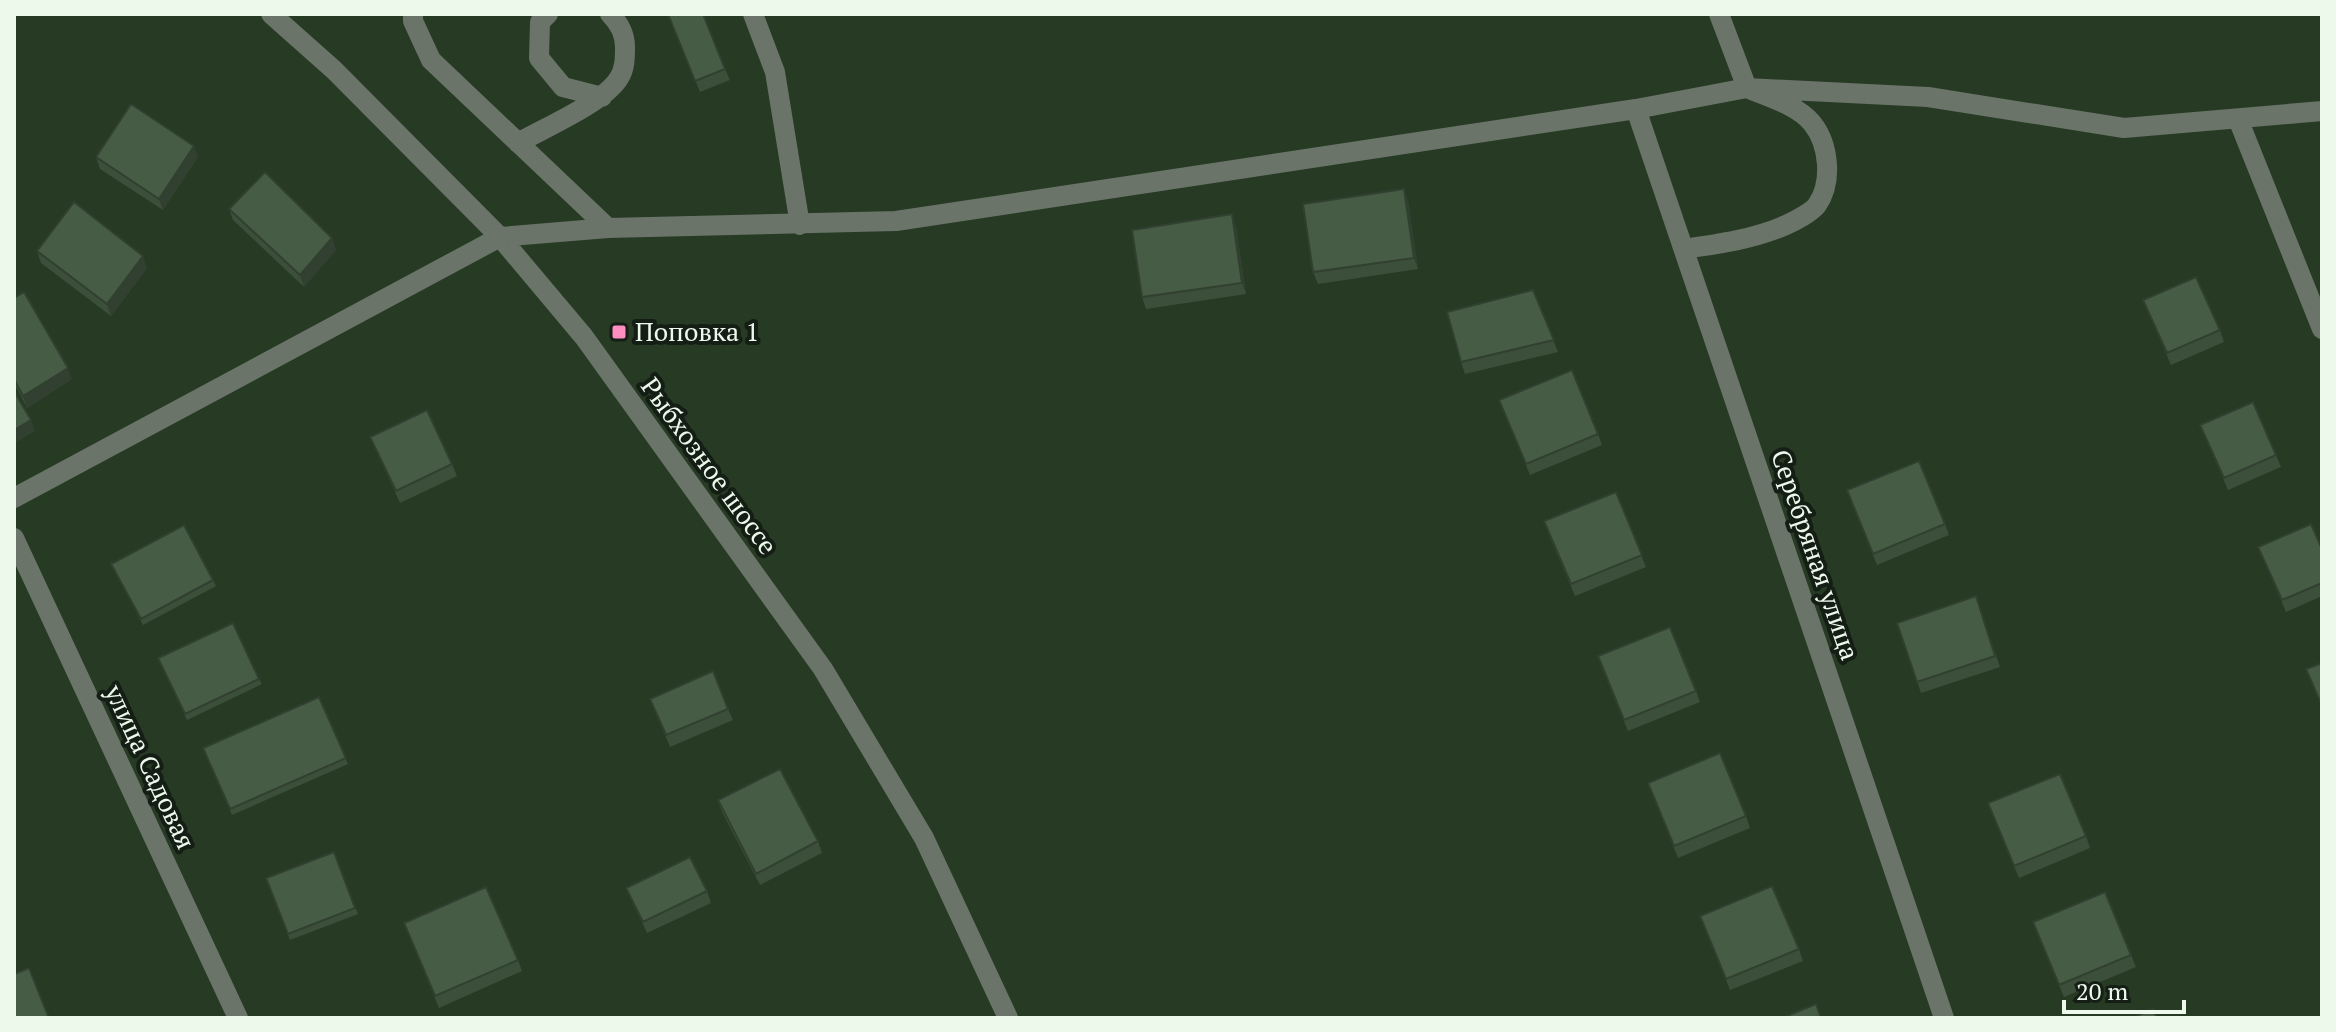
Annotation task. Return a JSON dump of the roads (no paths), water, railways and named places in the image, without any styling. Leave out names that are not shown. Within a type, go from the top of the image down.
[{"type":"street","name":"Рыбхозное шоссе","points":[[271,14],[334,70],[500,237],[584,337],[823,669],[924,838],[1008,1018]]},
{"type":"street","points":[[413,14],[413,21],[431,60],[608,228]]},
{"type":"street","points":[[548,14],[540,22],[539,58],[563,87],[602,97]]},
{"type":"street","points":[[518,143],[602,97],[619,78],[626,60],[625,41],[618,23],[610,14]]},
{"type":"street","points":[[753,14],[775,72],[800,225]]},
{"type":"street","points":[[1684,249],[1738,241],[1788,225],[1817,206],[1826,182],[1827,162],[1823,142],[1811,122],[1785,104],[1747,88],[1719,14]]},
{"type":"street","points":[[14,498],[500,237],[608,228],[896,221],[1636,109],[1747,88],[1928,97],[2124,128],[2322,111]]},
{"type":"street","name":"Серебряная улица","points":[[1636,109],[1944,1018]]},
{"type":"street","points":[[2238,119],[2322,329]]},
{"type":"street","name":"улица Садовая","points":[[14,538],[238,1018]]},
{"type":"place","name":"Поповка 1","points":[[619,332]]}]
